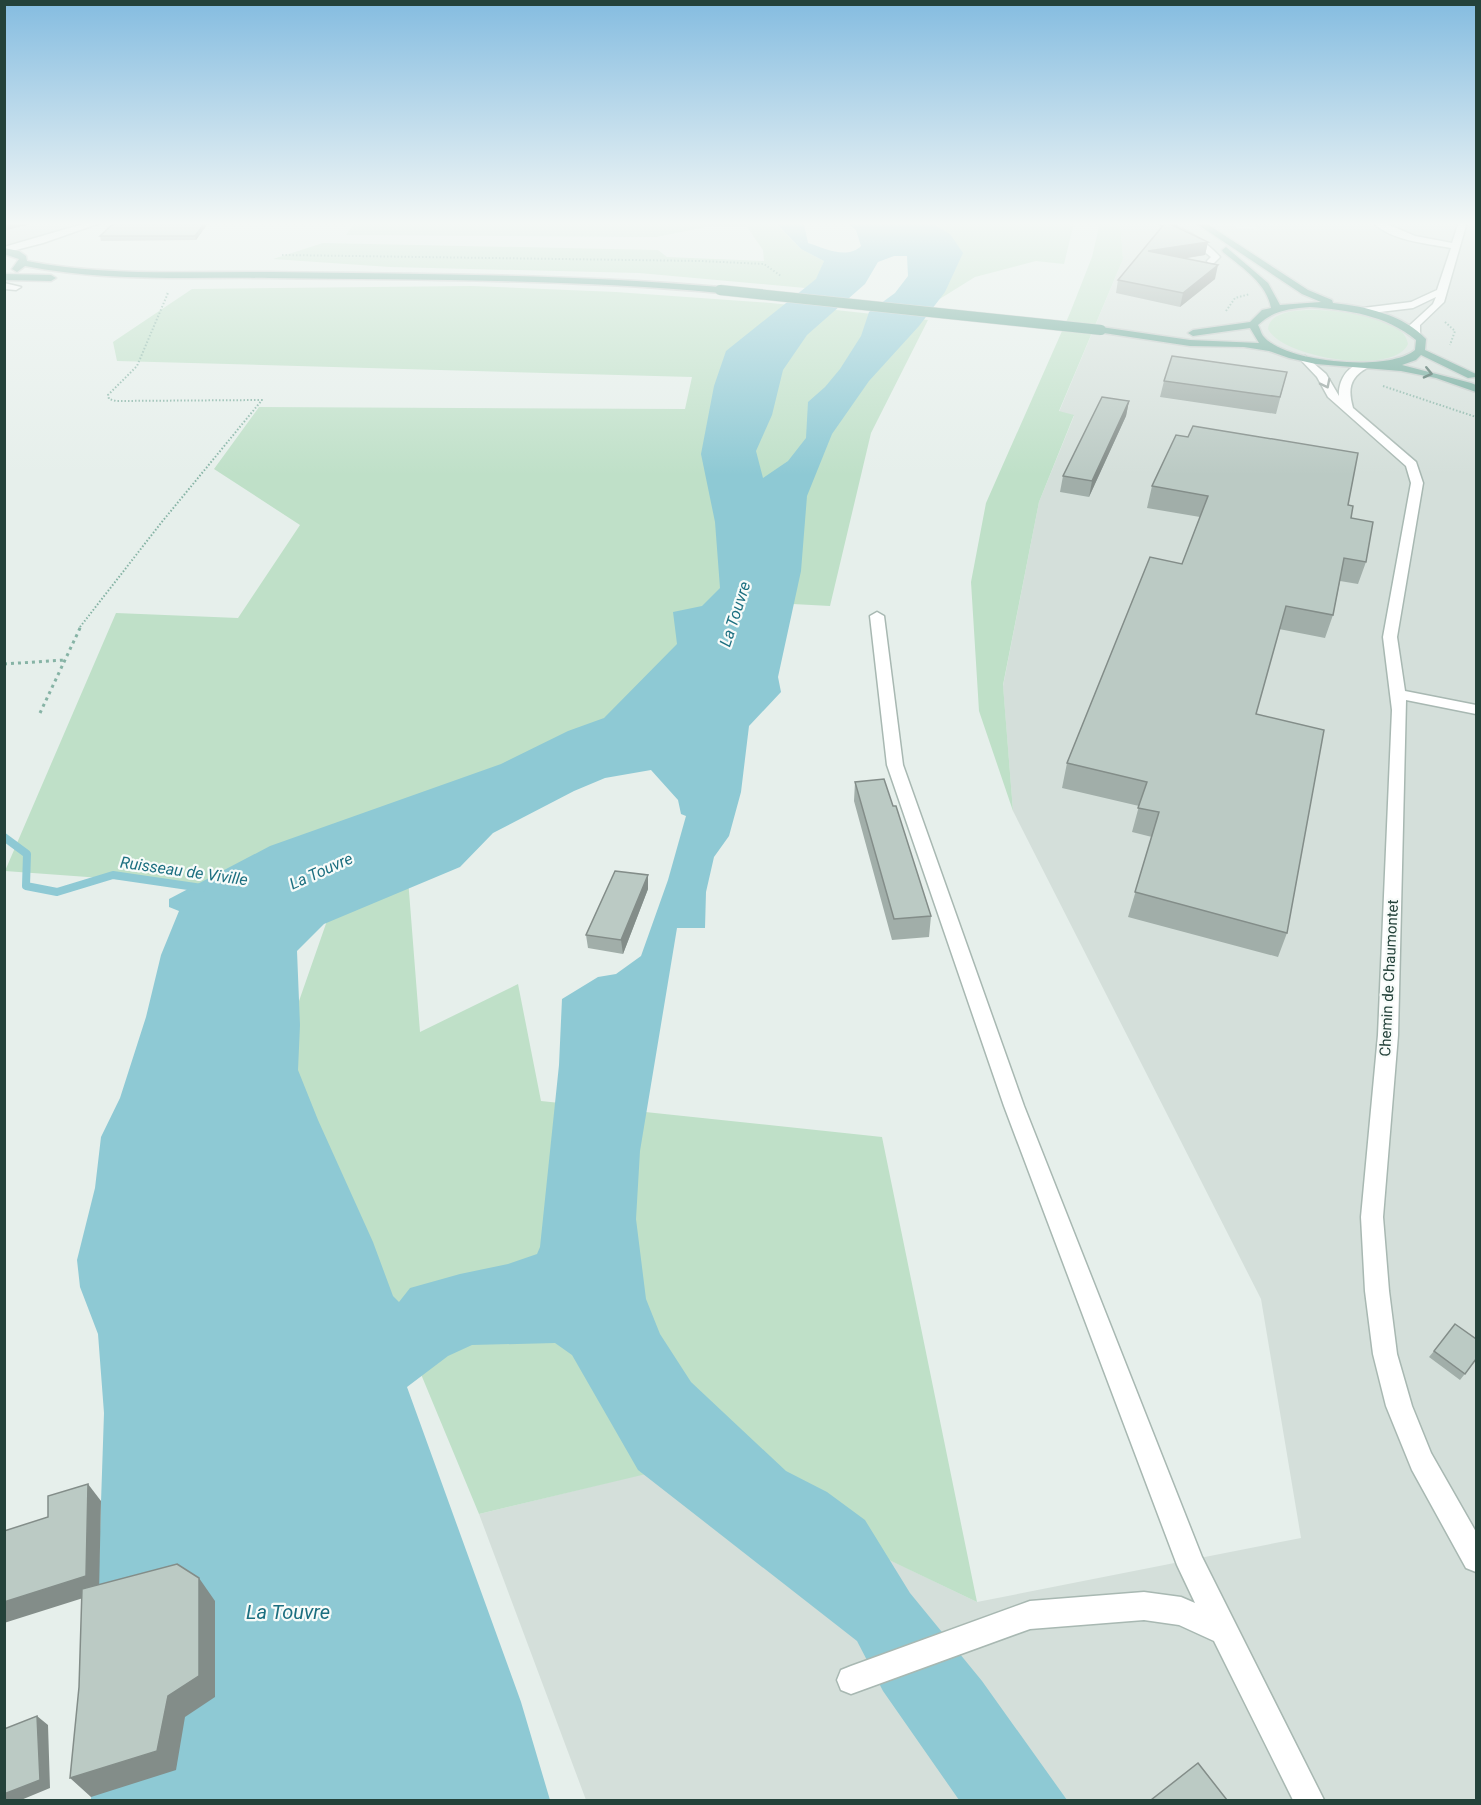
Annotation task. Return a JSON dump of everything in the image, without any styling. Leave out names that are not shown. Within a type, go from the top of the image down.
[{"type":"main road","points":[[875,306],[1101,330],[1173,341],[1244,344],[1276,349],[1305,359],[1434,374],[1476,389]]},
{"type":"main road","points":[[1101,330],[1172,334],[1216,332],[1253,324],[1260,315],[1276,309],[1297,306]]},
{"type":"main road","points":[[1323,306],[1363,310],[1387,318],[1416,333],[1421,339],[1420,351],[1412,358],[1378,366]]},
{"type":"main road","points":[[1341,306],[1345,308]]},
{"type":"main road","points":[[1253,324],[1257,336],[1276,349]]},
{"type":"main road","points":[[1420,351],[1476,378]]},
{"type":"street","points":[[1363,310],[1401,306]]},
{"type":"street","points":[[1416,333],[1415,325],[1422,315],[1438,306]]},
{"type":"street","name":"Chemin de Chaumontet","points":[[1305,359],[1322,376],[1332,395],[1412,465],[1417,483],[1390,637],[1400,710],[1388,1035],[1372,1217],[1377,1291],[1385,1354],[1399,1406],[1420,1461],[1476,1558]]},
{"type":"street","points":[[1348,408],[1343,394],[1346,378],[1354,370],[1363,366]]},
{"type":"street","points":[[877,616],[895,765],[1014,1106],[1191,1565],[1309,1800]]},
{"type":"street","points":[[1398,694],[1476,709]]},
{"type":"street","points":[[851,1680],[1030,1615],[1144,1606],[1181,1611],[1224,1631]]},
{"type":"path","points":[[40,713],[78,630],[161,522],[262,400],[203,402],[109,399],[108,395],[137,366],[162,306]]},
{"type":"path","points":[[1216,332],[1208,326],[1208,323],[1219,318],[1228,306]]},
{"type":"path","points":[[1422,315],[1443,321],[1455,331],[1450,346],[1453,352]]},
{"type":"path","points":[[1346,378],[1399,391],[1476,417]]},
{"type":"path","points":[[4,664],[65,660]]},
{"type":"shaded area","points":[[1103,306],[1476,306],[1476,1800],[586,1800],[479,1514],[688,1463],[977,1602],[1301,1538],[1261,1299],[1013,811],[1003,686],[1039,502],[1074,416],[1059,412]]},
{"type":"green space","points":[[166,306],[801,306],[928,320],[871,433],[830,606],[774,603],[406,853],[420,1032],[518,984],[541,1101],[882,1137],[977,1602],[688,1464],[479,1514],[284,1044],[336,895],[5,871],[116,613],[238,618],[300,525],[214,469],[259,407],[685,409],[692,377],[117,361],[113,342]]},
{"type":"green space","points":[[1073,306],[1103,306],[1059,411],[1074,415],[1039,502],[1003,685],[1013,811],[979,711],[971,582],[986,503]]},
{"type":"green space","points":[[1317,310],[1354,314],[1383,321],[1404,335],[1408,344],[1399,354],[1382,359],[1361,361],[1338,359],[1294,348],[1277,339],[1268,329],[1274,318],[1287,312]]},
{"type":"water","name":"La Touvre","points":[[782,306],[840,306],[807,335],[783,370],[772,415],[756,451],[763,478],[788,461],[806,438],[808,402],[840,369],[861,336],[869,312],[877,306],[934,306],[869,381],[832,434],[807,496],[801,571],[778,677],[781,692],[749,726],[741,792],[729,836],[714,857],[706,892],[705,928],[677,928],[640,1151],[636,1219],[646,1299],[660,1334],[691,1382],[786,1471],[827,1492],[865,1520],[910,1593],[982,1681],[1067,1800],[959,1800],[883,1691],[857,1641],[638,1470],[572,1355],[555,1343],[472,1345],[448,1356],[407,1387],[521,1702],[550,1800],[91,1800],[104,1413],[98,1334],[80,1287],[77,1260],[95,1188],[101,1137],[120,1098],[146,1017],[161,955],[179,911],[169,907],[169,899],[270,846],[501,764],[568,731],[604,718],[677,644],[673,612],[702,606],[720,588],[715,522],[701,454],[714,386],[726,351]],"holes":[[[651,770],[678,800],[681,814],[686,816],[668,880],[641,956],[616,974],[598,977],[562,999],[559,1065],[540,1247],[537,1254],[508,1264],[410,1288],[399,1302],[393,1296],[373,1242],[298,1070],[300,1025],[297,951],[324,924],[460,867],[493,833],[574,791],[605,778]]]},
{"type":"building","points":[[1172,356],[1287,372],[1280,397],[1164,381]]},
{"type":"building","points":[[1102,397],[1129,401],[1092,481],[1063,476]]},
{"type":"building","points":[[1193,426],[1358,453],[1348,505],[1353,506],[1351,518],[1373,522],[1366,562],[1344,558],[1333,615],[1286,606],[1256,714],[1324,730],[1287,933],[1135,892],[1159,812],[1138,808],[1147,782],[1067,763],[1150,557],[1182,564],[1208,496],[1152,486],[1176,435],[1188,437]]},
{"type":"building","points":[[884,779],[893,806],[896,806],[931,916],[894,919],[855,782]]},
{"type":"building","points":[[615,871],[648,875],[621,940],[586,935]]},
{"type":"building","points":[[1455,1324],[1476,1339],[1476,1359],[1465,1374],[1434,1351]]},
{"type":"building","points":[[88,1484],[86,1576],[4,1602],[4,1531],[48,1517],[48,1496]]},
{"type":"building","points":[[177,1564],[199,1578],[199,1676],[168,1696],[157,1751],[70,1778],[79,1687],[82,1589]]},
{"type":"building","points":[[37,1716],[40,1780],[4,1794],[4,1729]]},
{"type":"building","points":[[1198,1763],[1227,1800],[1151,1800]]},
{"type":"waterway","name":"Ruisseau de Viville","points":[[4,837],[27,854],[26,886],[57,892],[113,875],[202,888]]}]
